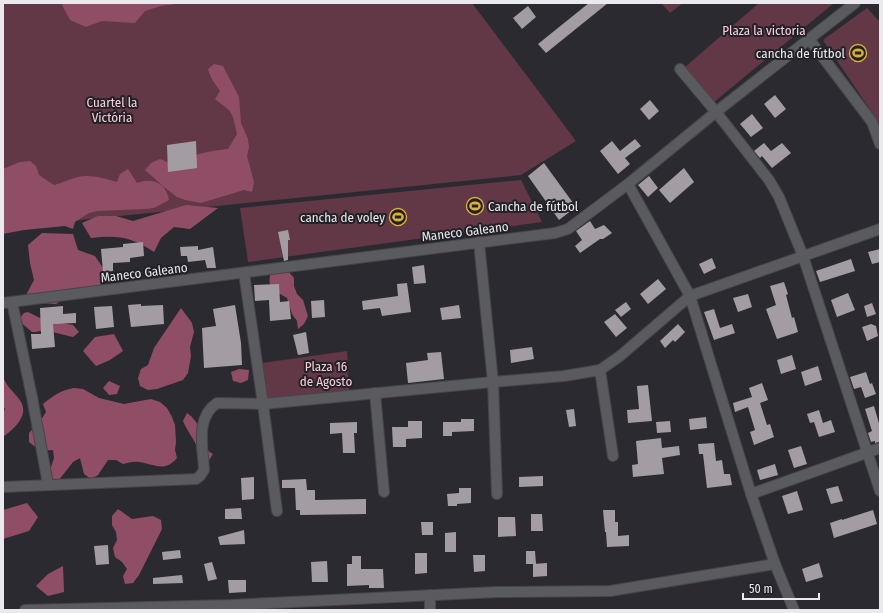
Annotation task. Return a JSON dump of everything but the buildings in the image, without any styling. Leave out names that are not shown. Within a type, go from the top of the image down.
[{"type":"street","name":"Maneco Galeano","points":[[7,302],[555,233],[568,229],[628,184],[716,112],[855,3]]},
{"type":"street","points":[[810,39],[872,122],[880,144]]},
{"type":"street","points":[[680,69],[769,180],[779,197],[804,256],[880,491]]},
{"type":"street","points":[[628,184],[690,296],[751,494],[775,564],[794,610]]},
{"type":"street","points":[[3,486],[196,479],[204,470],[202,424],[208,411],[217,403],[263,404],[564,376],[600,370],[620,356],[690,296],[880,229]]},
{"type":"street","points":[[479,242],[493,382],[497,494]]},
{"type":"street","points":[[244,273],[277,510]]},
{"type":"street","points":[[7,302],[32,397],[48,484]]},
{"type":"street","points":[[600,370],[613,456]]},
{"type":"street","points":[[375,393],[384,492]]},
{"type":"street","points":[[751,494],[880,448]]},
{"type":"street","points":[[25,610],[231,605],[497,592],[610,591],[775,564]]},
{"type":"street","points":[[430,595],[430,610]]},
{"type":"green space","name":"Cuartel la Victória","points":[[3,3],[472,3],[576,141],[521,175],[3,228]]},
{"type":"green space","points":[[661,3],[683,3],[670,13]]},
{"type":"green space","name":"Plaza la victoria","points":[[759,3],[834,3],[713,103],[685,67]]},
{"type":"green space","points":[[867,8],[880,22],[880,124],[823,40]]},
{"type":"green space","points":[[521,180],[542,222],[248,262],[240,208]]},
{"type":"green space","name":"Plaza 16 de Agosto","points":[[347,351],[349,391],[268,399],[262,363]]},
{"type":"shaded area","points":[[65,3],[183,3],[161,6],[145,11],[135,23],[102,21],[86,27],[70,20],[62,5]]},
{"type":"shaded area","points":[[214,64],[223,66],[239,97],[241,123],[248,139],[249,147],[247,156],[254,182],[252,192],[244,190],[201,203],[177,197],[145,170],[151,163],[160,159],[175,165],[187,158],[207,152],[228,149],[237,134],[233,117],[229,110],[215,99],[220,91],[211,78],[208,69]]},
{"type":"shaded area","points":[[30,161],[36,166],[39,175],[54,185],[83,176],[98,177],[117,182],[120,174],[128,169],[137,183],[143,181],[153,181],[162,186],[165,189],[169,200],[154,208],[97,211],[89,213],[75,222],[73,229],[65,226],[24,230],[3,234],[3,169],[20,162]]},
{"type":"shaded area","points":[[186,205],[218,208],[190,229],[174,227],[161,238],[154,252],[138,243],[124,238],[91,238],[82,223],[98,216],[116,216],[133,221]]},
{"type":"shaded area","points":[[42,233],[73,234],[78,250],[95,256],[105,271],[100,287],[70,294],[56,304],[40,303],[26,295],[34,280],[28,245]]},
{"type":"shaded area","points":[[288,271],[294,278],[294,286],[297,294],[303,300],[308,316],[304,324],[298,329],[297,321],[292,314],[287,298],[278,293],[270,285],[271,272]]},
{"type":"shaded area","points":[[181,308],[192,323],[194,332],[190,347],[191,356],[188,373],[183,380],[157,389],[148,390],[140,386],[138,378],[141,369],[148,365],[154,348]]},
{"type":"shaded area","points":[[28,312],[40,318],[49,318],[56,322],[73,325],[79,332],[73,337],[44,330],[32,332],[18,320],[24,313]]},
{"type":"shaded area","points":[[114,334],[123,351],[110,360],[96,366],[83,351],[95,337]]},
{"type":"shaded area","points":[[239,369],[249,370],[248,380],[241,383],[233,381],[231,372]]},
{"type":"shaded area","points":[[4,379],[19,399],[23,410],[20,420],[3,437],[3,413],[5,409],[3,406]]},
{"type":"shaded area","points":[[109,381],[120,386],[117,394],[109,395],[103,388]]},
{"type":"shaded area","points":[[74,388],[83,389],[99,398],[124,404],[151,399],[160,402],[167,408],[175,425],[175,450],[177,458],[172,463],[163,466],[137,462],[123,464],[116,460],[108,460],[98,475],[91,479],[84,474],[80,458],[73,462],[51,490],[46,483],[54,458],[53,450],[37,448],[29,442],[29,433],[46,412],[43,404],[57,394]]},
{"type":"shaded area","points":[[187,413],[195,420],[197,424],[205,449],[213,454],[207,463],[199,461],[194,440],[183,421]]},
{"type":"shaded area","points":[[27,503],[38,517],[29,531],[3,539],[3,510]]},
{"type":"shaded area","points":[[118,509],[132,519],[153,516],[161,520],[162,529],[139,575],[133,583],[125,584],[123,576],[127,569],[122,562],[115,557],[113,548],[117,540],[116,532],[112,525],[112,516]]},
{"type":"shaded area","points":[[63,566],[64,592],[48,596],[36,586],[48,574]]},
{"type":"place","name":"cancha de fútbol","points":[[858,53]]},
{"type":"place","name":"Cancha de fútbol","points":[[475,206]]},
{"type":"place","name":"cancha de voley","points":[[398,217]]}]
